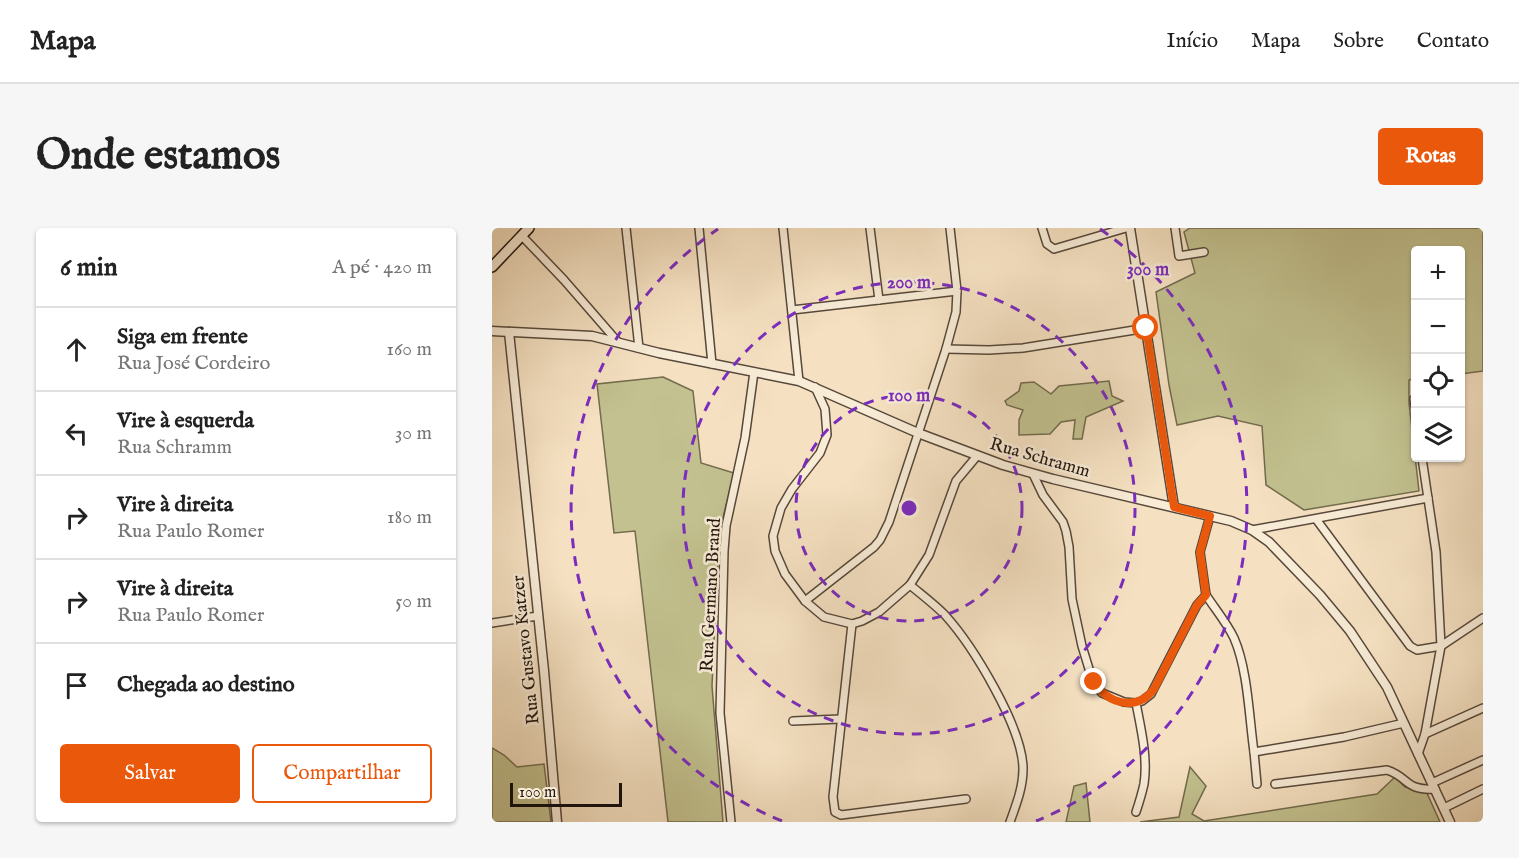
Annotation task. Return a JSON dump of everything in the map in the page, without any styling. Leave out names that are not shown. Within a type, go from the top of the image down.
[{"type":"main road","points":[[492,267],[529,228]]},
{"type":"street","points":[[626,228],[639,348]]},
{"type":"street","points":[[699,228],[712,364]]},
{"type":"street","points":[[789,228],[783,228],[799,381]]},
{"type":"street","points":[[870,228],[879,300]]},
{"type":"street","points":[[805,601],[880,540],[889,522],[946,350],[956,312],[957,291],[950,228]]},
{"type":"street","points":[[1042,228],[1050,248],[1064,248],[1126,228]]},
{"type":"street","points":[[1130,228],[1174,507]]},
{"type":"street","points":[[1175,228],[1179,256],[1204,252]]},
{"type":"street","points":[[522,236],[617,341]]},
{"type":"street","points":[[792,310],[957,291]]},
{"type":"street","points":[[946,350],[1012,349],[1146,328]]},
{"type":"street","name":"Rua Schramm","points":[[492,331],[578,334],[799,381],[977,456],[1033,474],[1210,516],[1252,530],[1278,551],[1340,619],[1379,673],[1450,822]]},
{"type":"street","name":"Rua Gustavo Katzer","points":[[509,332],[557,822]]},
{"type":"street","name":"Rua Germano Brand","points":[[731,822],[720,713],[724,551],[726,526],[745,438],[754,372]]},
{"type":"street","points":[[815,387],[825,409],[827,435],[820,453],[781,508],[773,536],[780,565],[805,601],[824,617],[852,624],[862,621],[879,612],[910,585],[932,549],[953,488],[977,456]]},
{"type":"street","points":[[1418,754],[1425,734],[1441,646],[1436,552],[1423,462]]},
{"type":"street","points":[[1033,474],[1043,495],[1063,522],[1069,547],[1072,598],[1089,673],[1098,689],[1110,698],[1136,703],[1146,698],[1154,689],[1197,605],[1206,595]]},
{"type":"street","points":[[1252,530],[1428,498]]},
{"type":"street","points":[[1210,516],[1200,552],[1206,595],[1238,649],[1243,669],[1257,784]]},
{"type":"street","points":[[1316,519],[1410,646],[1417,650],[1441,646],[1483,618]]},
{"type":"street","points":[[910,585],[946,617],[963,638],[1010,720],[1020,748],[1023,769],[1020,794],[1010,822]]},
{"type":"street","points":[[492,623],[538,616]]},
{"type":"street","points":[[852,624],[840,719],[833,808],[838,814],[966,800]]},
{"type":"street","points":[[1136,703],[1142,736],[1145,774],[1136,812]]},
{"type":"street","points":[[1425,734],[1483,708]]},
{"type":"street","points":[[793,721],[840,719]]},
{"type":"street","points":[[1254,752],[1344,737],[1404,723]]},
{"type":"street","points":[[1275,784],[1388,770],[1411,786],[1423,789],[1483,760]]},
{"type":"street","points":[[1444,808],[1483,789]]},
{"type":"shaded area","points":[[1190,228],[1483,228],[1483,371],[1465,373],[1465,246],[1411,246],[1409,403],[1411,462],[1416,462],[1419,491],[1304,510],[1266,485],[1262,426],[1218,416],[1177,425],[1156,292],[1195,273],[1184,232]]},
{"type":"shaded area","points":[[663,377],[693,391],[701,463],[734,473],[719,534],[712,686],[723,822],[668,822],[635,531],[614,533],[597,384]]},
{"type":"shaded area","points":[[1109,381],[1112,396],[1123,401],[1086,417],[1082,439],[1073,439],[1075,420],[1061,422],[1050,434],[1019,435],[1019,420],[1023,410],[1007,405],[1005,401],[1019,391],[1021,383],[1034,382],[1051,394],[1059,386]]},
{"type":"shaded area","points":[[492,748],[517,767],[544,764],[551,822],[492,822]]},
{"type":"shaded area","points":[[1190,767],[1206,786],[1192,814],[1204,821],[1377,794],[1395,777],[1405,787],[1426,791],[1440,822],[1140,822],[1179,817]]},
{"type":"shaded area","points":[[1086,783],[1090,822],[1066,822],[1074,786]]},
{"type":"route","points":[[1094,682],[1102,693],[1110,698],[1136,703],[1146,698],[1154,689],[1197,605],[1206,595],[1200,552],[1210,516],[1174,507],[1146,328]]}]
